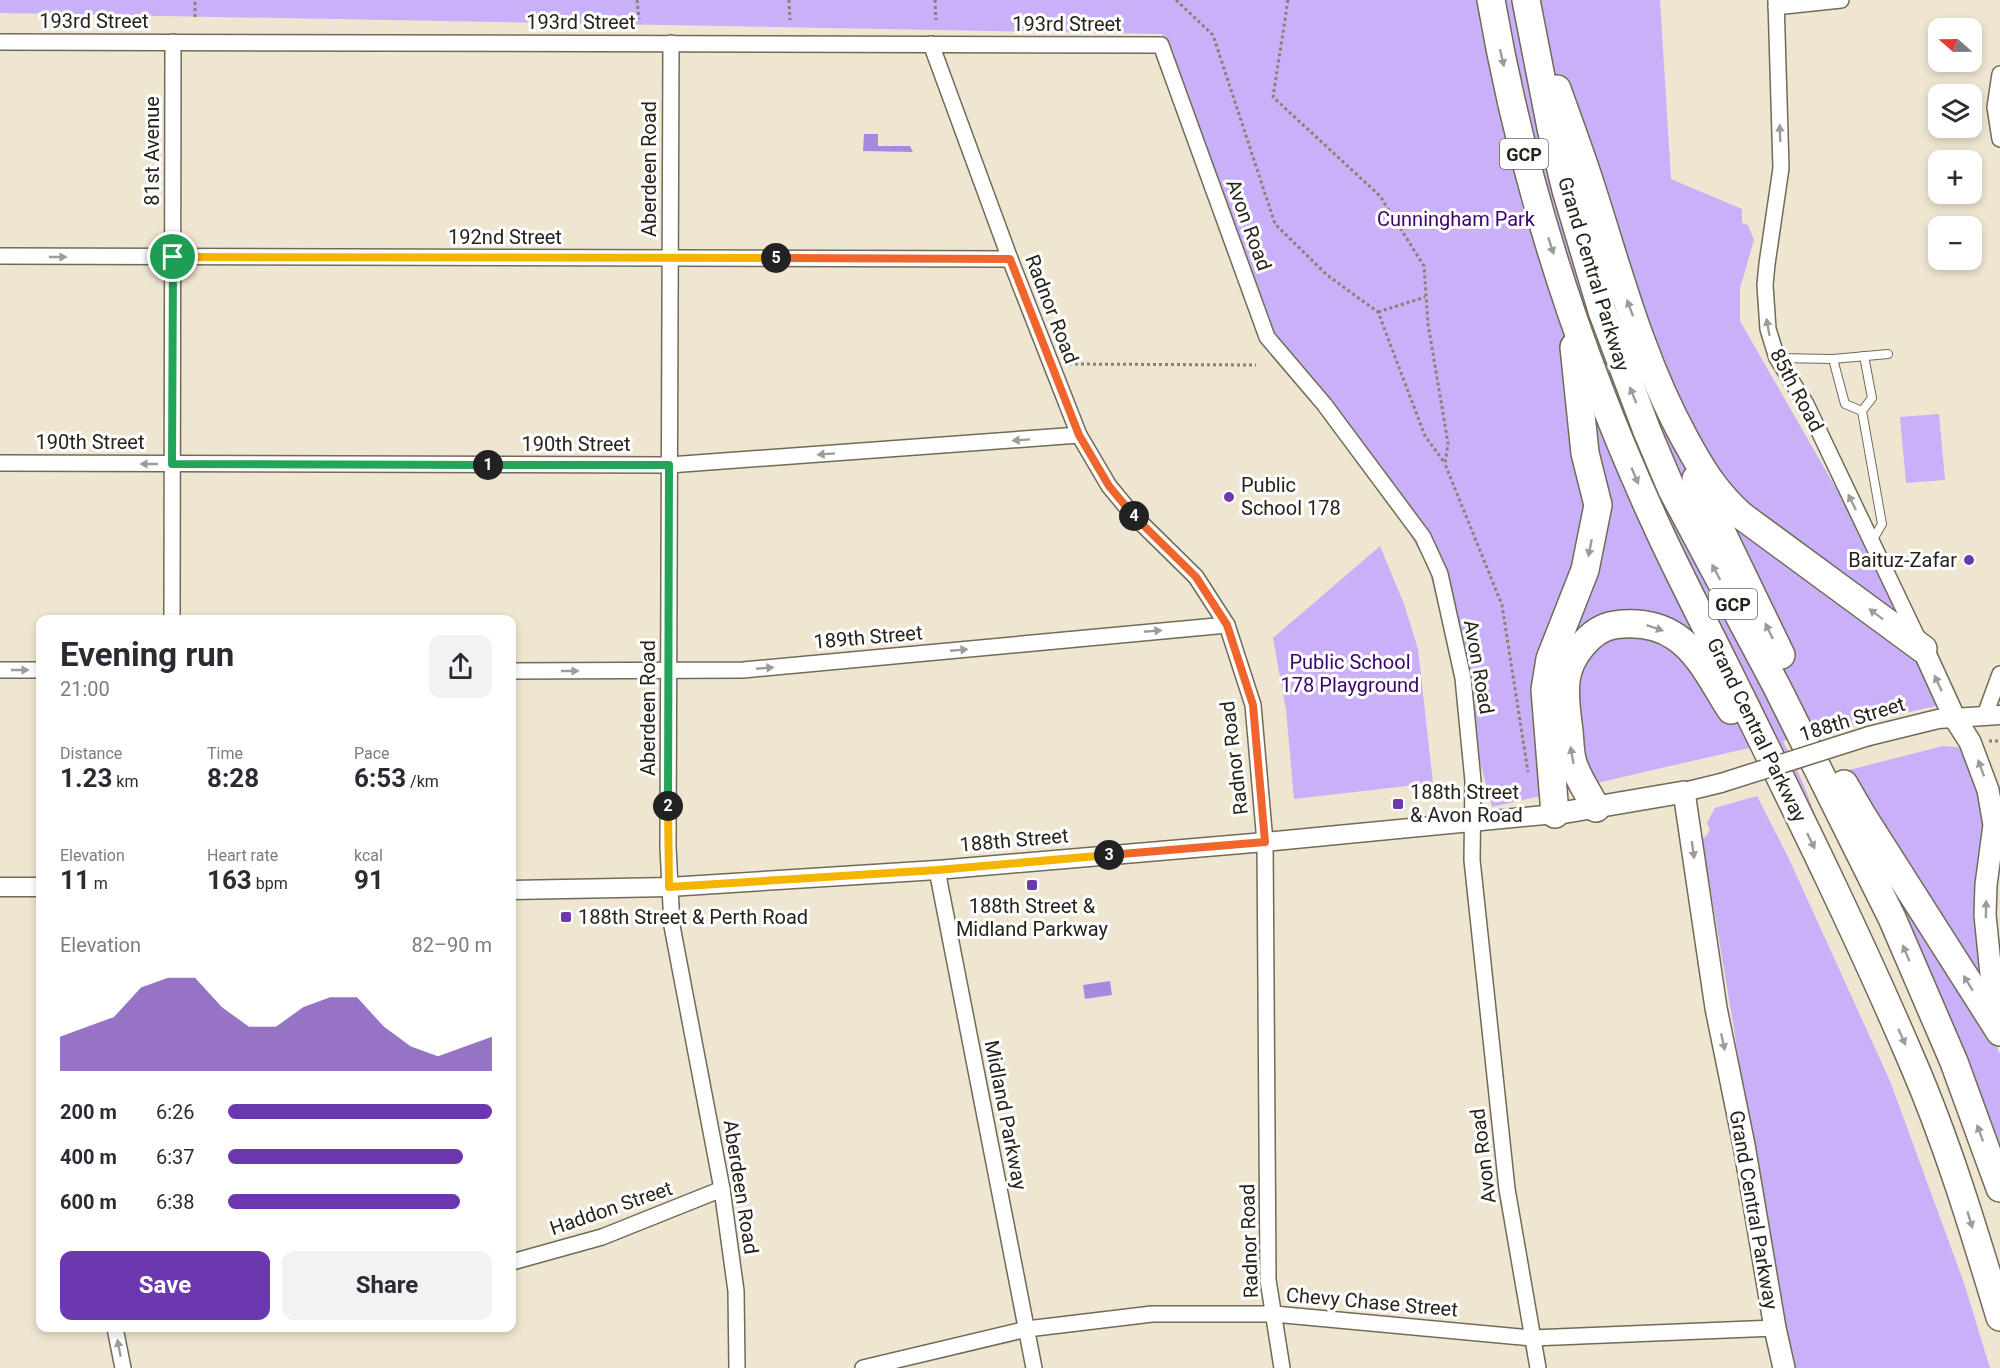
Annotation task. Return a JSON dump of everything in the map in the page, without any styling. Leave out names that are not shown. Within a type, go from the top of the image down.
[{"type":"highway","name":"Grand Central Parkway","points":[[1491,0],[1499,47],[1530,181],[1570,304],[1610,415],[1655,522],[1852,926],[1914,1066],[1966,1205],[2000,1317]]},
{"type":"highway","name":"Grand Central Parkway","points":[[1526,1],[1551,128],[1566,190],[1602,311],[1647,431],[1672,490],[1778,687],[1892,918],[1954,1062],[2000,1188]]},
{"type":"highway","points":[[1526,1],[1590,181],[1622,288],[1702,494],[1845,786],[2000,1032]]},
{"type":"highway","points":[[1555,814],[1545,690],[1553,650],[1585,570],[1598,505],[1585,453],[1570,304]]},
{"type":"highway","points":[[1670,412],[1708,479],[1732,507],[1923,650]]},
{"type":"highway","points":[[1596,808],[1573,762],[1565,696],[1566,678],[1570,666],[1586,641],[1608,626],[1626,624],[1644,624],[1661,629],[1677,637],[1696,657],[1790,797]]},
{"type":"main road","name":"85th Road","points":[[1923,650],[1954,717]]},
{"type":"main road","points":[[1954,717],[1978,760],[1988,790],[1994,825]]},
{"type":"main road","points":[[1555,814],[1684,792]]},
{"type":"main road","name":"Grand Central Parkway","points":[[1684,792],[1716,1008],[1744,1145],[1784,1368]]},
{"type":"main road","points":[[2000,804],[1994,825],[1987,875],[1985,915],[1991,974],[2000,1008]]},
{"type":"street","points":[[1776,3],[1841,0]]},
{"type":"street","name":"85th Road","points":[[1776,3],[1781,168],[1765,285],[1768,329],[1777,358],[1806,404],[1923,650]]},
{"type":"street","name":"193rd Street","points":[[0,42],[1161,45]]},
{"type":"street","name":"81st Avenue","points":[[172,615],[173,42]]},
{"type":"street","name":"Aberdeen Road","points":[[671,44],[669,887],[672,926],[722,1190],[736,1291],[737,1368]]},
{"type":"street","name":"Radnor Road","points":[[931,44],[1010,259],[1079,435],[1109,486],[1133,515],[1196,577],[1227,625],[1253,705],[1265,842],[1268,1280],[1282,1368]]},
{"type":"street","name":"Avon Road","points":[[1161,45],[1267,337],[1324,404],[1423,537],[1440,574],[1463,678],[1473,781],[1472,860],[1507,1189],[1538,1368]]},
{"type":"street","points":[[2000,74],[1995,107],[2000,139]]},
{"type":"street","name":"192nd Street","points":[[0,256],[1010,259]]},
{"type":"street","name":"190th Street","points":[[0,463],[669,465],[1079,435]]},
{"type":"street","name":"189th Street","points":[[516,671],[743,670],[1227,625]]},
{"type":"street","points":[[0,670],[36,670]]},
{"type":"street","points":[[1993,715],[2000,674]]},
{"type":"street","name":"188th Street","points":[[1684,792],[1922,722],[1954,717],[1993,715]]},
{"type":"street","name":"188th Street","points":[[516,890],[669,887],[937,870],[1555,814]]},
{"type":"street","name":"Midland Parkway","points":[[937,870],[1034,1368]]},
{"type":"street","points":[[0,887],[36,887]]},
{"type":"street","name":"Haddon Street","points":[[516,1261],[602,1237],[722,1190]]},
{"type":"street","name":"Chevy Chase Street","points":[[862,1368],[1027,1329],[1152,1314],[1274,1314],[1532,1338],[1775,1328]]},
{"type":"street","points":[[116,1332],[123,1368]]},
{"type":"lane","points":[[1777,358],[1833,359],[1888,354]]},
{"type":"lane","points":[[1864,356],[1872,398],[1862,411],[1882,524],[1872,542]]},
{"type":"lane","points":[[1833,359],[1845,404],[1862,411]]},
{"type":"path","points":[[195,0],[195,16]]},
{"type":"path","points":[[637,0],[639,20]]},
{"type":"path","points":[[789,0],[790,20]]},
{"type":"path","points":[[935,0],[936,20]]},
{"type":"path","points":[[1176,0],[1213,35],[1275,224],[1326,275],[1378,312],[1425,436],[1445,464],[1502,604],[1529,778]]},
{"type":"path","points":[[1288,0],[1273,97],[1380,196],[1424,266],[1428,324],[1448,443],[1445,464]]},
{"type":"path","points":[[1378,312],[1426,296]]},
{"type":"path","points":[[1067,364],[1256,364]]},
{"type":"green space","name":"Cunningham Park","points":[[0,0],[1660,0],[1671,179],[1742,209],[1742,223],[1748,225],[1754,240],[1740,288],[1740,321],[1958,701],[1783,741],[1803,783],[1824,839],[1775,742],[1492,807],[1428,566],[1376,476],[1263,331],[1179,75],[1162,34],[0,13]]},
{"type":"green space","points":[[1939,414],[1945,480],[1906,483],[1900,417]]},
{"type":"green space","name":"Public School 178 Playground","points":[[1380,546],[1404,604],[1418,649],[1433,783],[1294,799],[1286,710],[1273,638]]},
{"type":"green space","points":[[1943,746],[1966,748],[1987,820],[1979,855],[1983,967],[1974,974],[1845,771]]},
{"type":"green space","points":[[1757,796],[1789,859],[1890,1081],[1964,1283],[1990,1368],[1796,1368],[1768,1253],[1702,839],[1710,830],[1707,823],[1715,808]]},
{"type":"green space","points":[[1853,808],[1989,1031],[2000,1054],[2000,1144],[1954,1027]]},
{"type":"shaded area","points":[[864,134],[878,134],[878,146],[910,146],[913,152],[863,151]]},
{"type":"shaded area","points":[[1110,981],[1112,995],[1085,999],[1083,985]]},
{"type":"place","name":"Public School 178","points":[[1229,497]]},
{"type":"place","name":"Baituz-Zafar","points":[[1969,560]]},
{"type":"place","name":"188th Street & Avon Road","points":[[1398,804]]},
{"type":"place","name":"188th Street & Midland Parkway","points":[[1032,885]]},
{"type":"place","name":"188th Street & Perth Road","points":[[566,917]]},
{"type":"route","points":[[173,257],[1010,259],[1079,435],[1109,486],[1133,515],[1196,577],[1227,625],[1253,705],[1265,842],[937,870],[669,887],[669,465],[172,464],[173,257]]}]
